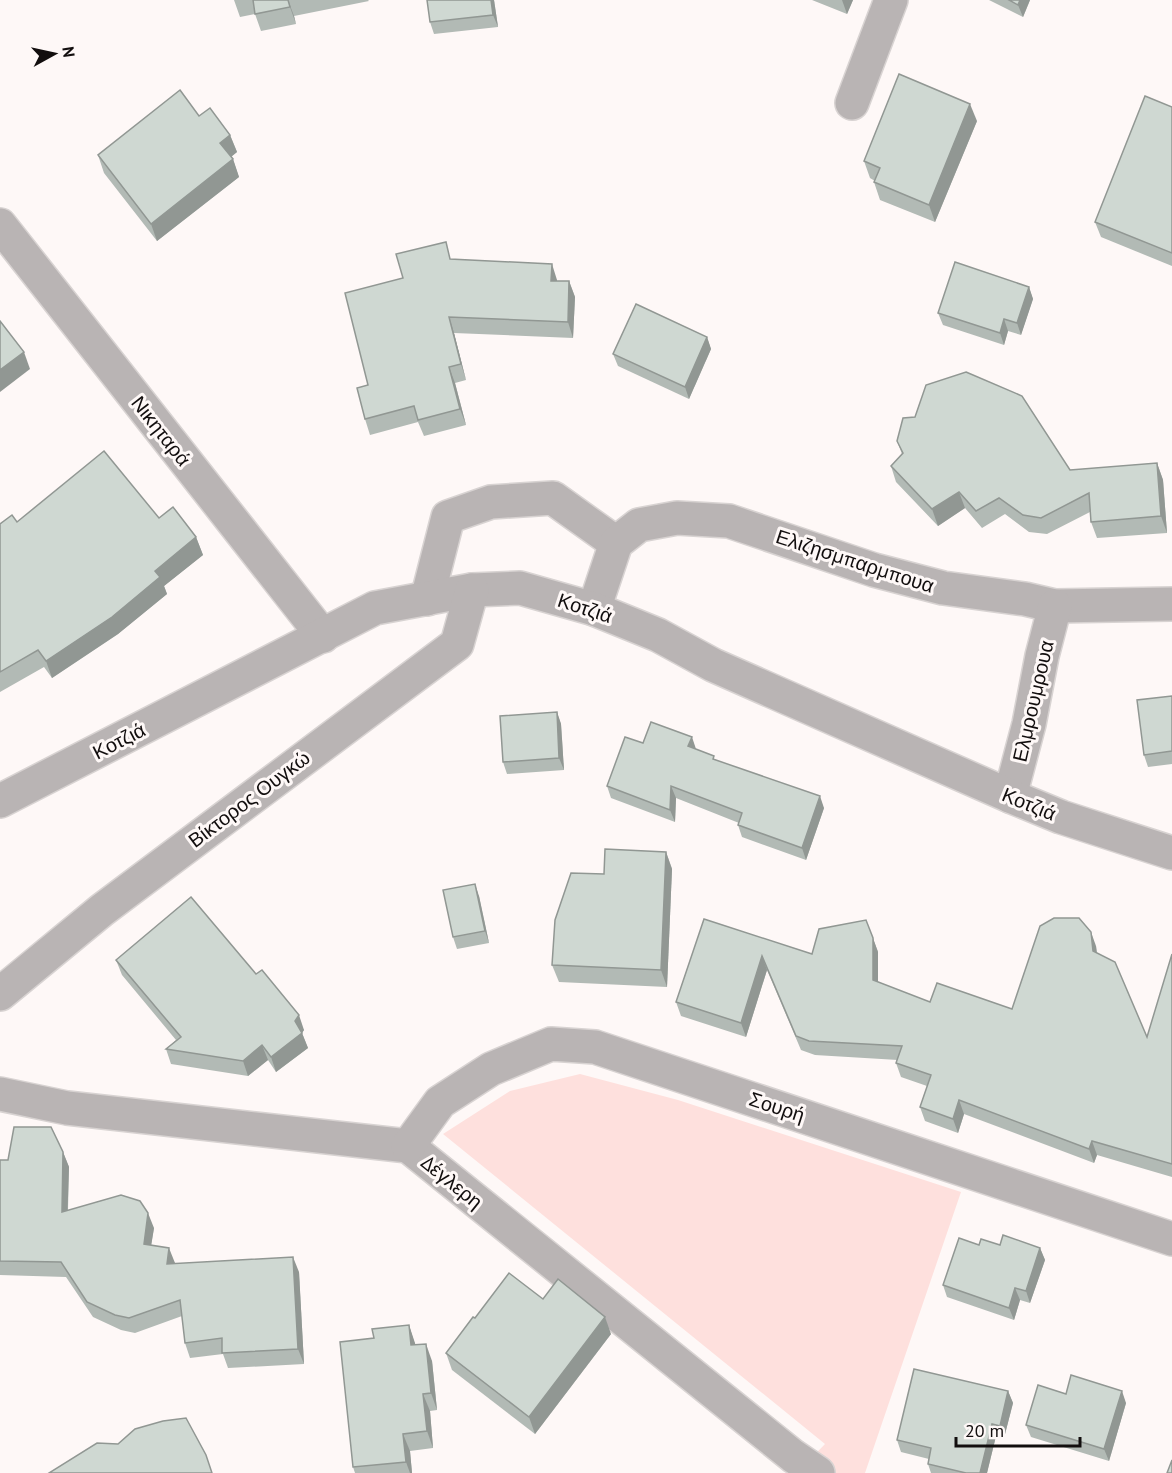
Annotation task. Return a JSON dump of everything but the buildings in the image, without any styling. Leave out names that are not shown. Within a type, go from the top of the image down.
[{"type":"street","points":[[852,103],[891,0]]},
{"type":"street","name":"Νικηταρά","points":[[0,225],[323,636]]},
{"type":"street","points":[[427,599],[448,517],[490,502],[553,498],[616,543],[594,609]]},
{"type":"street","name":"Ελιζησμπαρμπουα","points":[[616,543],[639,525],[677,518],[729,521],[908,580],[943,588],[1025,599],[1055,606],[1172,604]]},
{"type":"street","name":"Κοτζιά","points":[[0,801],[375,608],[472,590],[520,588],[594,609],[658,635],[713,665],[1010,796],[1060,817],[1172,854]]},
{"type":"street","name":"Βίκτορος Ουγκώ","points":[[0,994],[102,910],[457,644],[472,590]]},
{"type":"street","name":"Ελμρουμρουα","points":[[1010,796],[1029,724],[1042,656],[1055,606]]},
{"type":"street","name":"Σουρή","points":[[408,1146],[440,1102],[491,1069],[551,1044],[595,1047],[1172,1239]]},
{"type":"street","name":"Δέγλερη","points":[[0,1094],[67,1108],[408,1146],[796,1467]]},
{"type":"shaded area","points":[[580,1074],[678,1100],[961,1192],[865,1473],[797,1473],[825,1444],[443,1134],[510,1091]]}]
